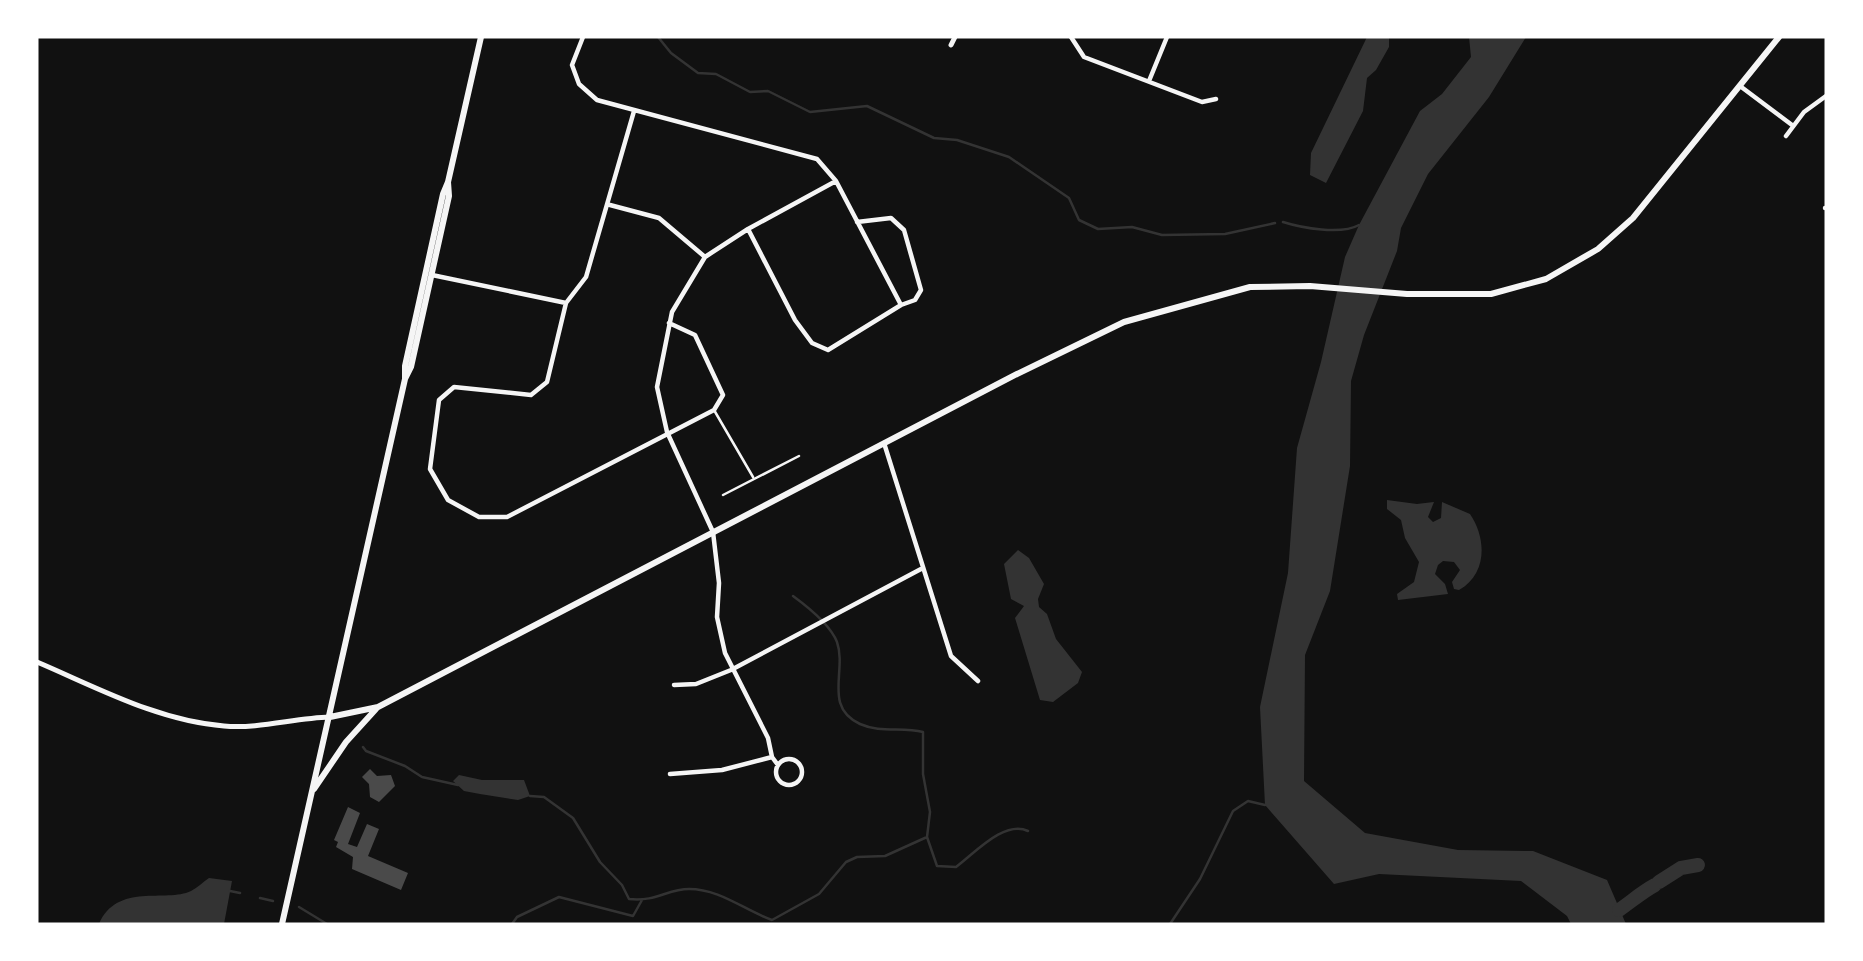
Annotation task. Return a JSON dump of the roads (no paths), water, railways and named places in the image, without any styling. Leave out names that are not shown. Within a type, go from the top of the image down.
[{"type":"main road","points":[[282,924],[405,379],[419,300],[481,37]]},
{"type":"main road","points":[[330,717],[377,708],[884,443],[1124,322],[1250,288],[1325,287],[1407,295],[1491,294],[1546,279],[1598,249],[1633,218],[1779,37]]},
{"type":"main road","points":[[405,379],[411,367],[432,275],[449,196],[448,182]]},
{"type":"main road","points":[[312,792],[346,742],[377,708]]},
{"type":"street","points":[[583,37],[572,65],[579,84],[597,100],[800,152],[817,159],[836,181],[901,305]]},
{"type":"street","points":[[951,45],[955,37]]},
{"type":"street","points":[[1071,37],[1084,57],[1202,102],[1216,99]]},
{"type":"street","points":[[1149,82],[1167,37]]},
{"type":"street","points":[[1740,86],[1793,125]]},
{"type":"street","points":[[1786,136],[1815,101],[1826,96]]},
{"type":"street","points":[[634,111],[610,205],[586,277],[566,303],[547,382],[531,395],[454,387],[439,400],[430,470],[448,500],[479,517],[507,517],[714,410],[723,396],[695,335],[669,323]]},
{"type":"street","points":[[778,765],[785,760],[797,761],[803,772],[800,780],[792,785],[783,784],[777,778],[778,765],[772,757],[768,738],[731,670],[717,617],[719,583],[713,532],[667,432],[657,387],[672,312],[705,257],[748,229],[836,181]]},
{"type":"street","points":[[610,205],[659,218],[705,257]]},
{"type":"street","points":[[748,229],[795,320],[812,343],[828,350],[901,305],[915,300],[921,290],[904,230],[891,218],[857,222]]},
{"type":"street","points":[[432,275],[566,303]]},
{"type":"street","points":[[884,443],[901,492],[921,569],[951,656],[978,681]]},
{"type":"street","points":[[674,685],[696,684],[731,670],[921,569]]},
{"type":"street","points":[[37,662],[153,711],[222,726],[259,726],[330,717]]},
{"type":"street","points":[[670,774],[722,770],[772,757]]},
{"type":"lane","points":[[714,410],[754,478]]},
{"type":"lane","points":[[723,495],[799,456]]},
{"type":"waterway","points":[[658,37],[671,53],[698,73],[716,74],[750,92],[768,91],[810,112],[867,106],[934,138],[957,140],[1009,157],[1069,198],[1079,220],[1098,229],[1132,227],[1162,235],[1225,234],[1275,223]]},
{"type":"waterway","points":[[1283,222],[1332,230],[1359,225]]},
{"type":"waterway","points":[[793,596],[824,622],[834,635],[840,665],[839,698],[849,717],[868,727],[923,732],[923,774],[930,812],[927,837],[937,866],[956,867],[1000,834],[1009,830],[1028,831]]},
{"type":"waterway","points":[[363,747],[366,751],[405,766],[422,777],[458,785]]},
{"type":"waterway","points":[[530,796],[544,797],[573,818],[600,862],[622,885],[629,899],[647,899],[681,890],[700,890],[722,896],[772,920],[819,894],[846,862],[857,857],[885,856],[927,837]]},
{"type":"waterway","points":[[1170,924],[1200,879],[1233,811],[1248,801],[1265,805]]},
{"type":"waterway","points":[[1659,882],[1681,868],[1698,865]]},
{"type":"waterway","points":[[1619,910],[1655,885]]},
{"type":"waterway","points":[[230,891],[240,893]]},
{"type":"waterway","points":[[512,924],[517,917],[559,897],[633,916],[642,900]]},
{"type":"waterway","points":[[260,898],[273,901]]},
{"type":"waterway","points":[[299,907],[327,924]]}]
